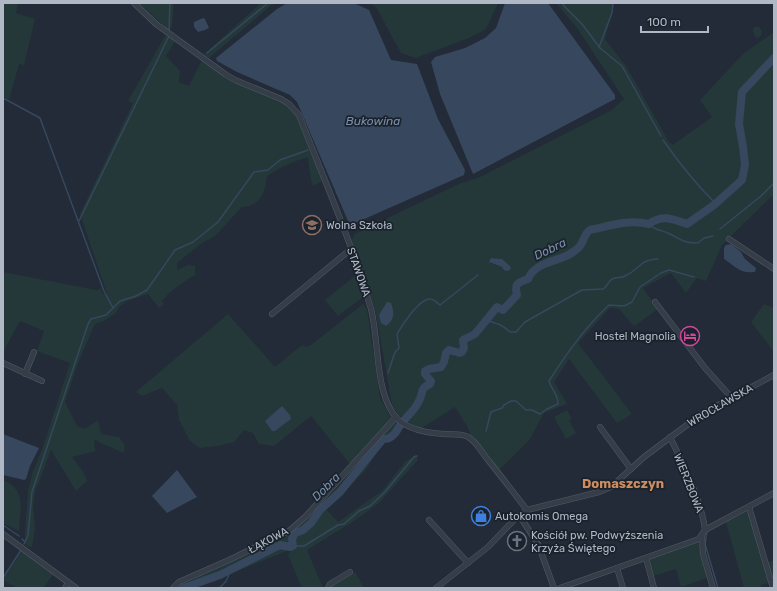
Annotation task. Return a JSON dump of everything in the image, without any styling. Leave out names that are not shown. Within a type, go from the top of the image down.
[{"type":"street","name":"STAWOWA","points":[[134,3],[156,24],[225,74],[235,80],[281,99],[289,104],[299,115],[351,249],[371,311],[383,388],[390,406],[396,416],[417,430],[459,435],[469,438],[479,448],[527,510]]},
{"type":"street","points":[[729,239],[774,269]]},
{"type":"street","points":[[272,314],[351,249]]},
{"type":"street","points":[[655,302],[704,368],[731,397]]},
{"type":"street","points":[[25,374],[34,352]]},
{"type":"street","points":[[3,363],[42,381]]},
{"type":"street","name":"WROCŁAWSKA","points":[[436,588],[488,547],[519,515],[527,510],[605,490],[611,487],[670,437],[703,413],[774,375]]},
{"type":"street","name":"ŁĄKOWA","points":[[173,588],[181,581],[289,531],[306,516],[396,416]]},
{"type":"street","points":[[600,427],[631,469]]},
{"type":"street","name":"WIERZBOWA","points":[[670,437],[696,496],[704,521],[705,530]]},
{"type":"street","points":[[560,588],[699,540],[705,530],[774,493]]},
{"type":"street","points":[[749,507],[773,588]]},
{"type":"street","points":[[519,515],[544,556],[554,588]]},
{"type":"street","points":[[429,520],[468,563]]},
{"type":"street","points":[[3,534],[76,588]]},
{"type":"street","points":[[702,536],[703,554],[713,588]]},
{"type":"street","points":[[646,558],[654,588]]},
{"type":"street","points":[[617,568],[624,588]]},
{"type":"street","points":[[328,588],[330,584],[350,572]]},
{"type":"street","points":[[65,588],[68,583]]},
{"type":"green space","points":[[3,3],[18,3],[16,13],[35,19],[24,65],[19,64],[9,100],[3,96]]},
{"type":"green space","points":[[139,3],[174,3],[172,26],[169,30]]},
{"type":"green space","points":[[261,3],[274,3],[209,58],[205,56],[204,54]]},
{"type":"green space","points":[[369,3],[498,3],[486,29],[469,38],[416,58],[401,53],[376,7]]},
{"type":"green space","points":[[556,3],[614,3],[605,39],[626,66],[669,142],[673,145],[712,117],[700,100],[743,54],[774,32],[774,54],[740,93],[738,103],[738,123],[743,159],[741,175],[739,183],[725,195],[727,197],[743,181],[745,147],[740,123],[744,94],[774,61],[774,194],[722,245],[706,281],[697,278],[686,293],[671,273],[643,288],[658,309],[634,326],[619,309],[610,308],[578,343],[632,414],[617,423],[569,359],[554,382],[567,404],[544,413],[530,439],[499,470],[471,438],[468,428],[455,407],[420,429],[404,419],[394,409],[392,405],[376,314],[366,281],[351,242],[355,234],[459,184],[480,177],[612,110],[624,99],[577,28]],"holes":[[[491,258],[502,259],[502,267],[491,263]]]},
{"type":"green space","points":[[754,27],[759,27],[762,31],[761,36],[757,38],[754,35]]},
{"type":"green space","points":[[167,35],[176,40],[166,56],[180,71],[179,82],[189,86],[202,60],[235,82],[282,101],[297,115],[322,181],[313,186],[308,157],[287,165],[267,176],[263,193],[257,201],[248,206],[242,207],[215,236],[202,243],[177,263],[177,270],[188,265],[195,266],[195,275],[169,293],[162,301],[164,304],[159,308],[148,294],[127,301],[120,306],[116,313],[104,321],[95,324],[78,363],[65,402],[77,426],[85,429],[98,420],[101,434],[119,437],[125,445],[124,453],[94,439],[95,451],[72,457],[84,473],[87,481],[76,491],[51,450],[36,487],[33,506],[35,529],[32,547],[26,546],[25,532],[28,491],[32,474],[43,447],[70,363],[37,351],[44,331],[20,321],[3,352],[3,272],[96,290],[99,290],[100,287],[104,295],[105,293],[107,294],[80,214],[133,103],[128,101],[165,36]]},
{"type":"green space","points":[[355,276],[363,297],[338,316],[325,300]]},
{"type":"green space","points":[[363,304],[367,309],[380,398],[392,420],[368,443],[350,464],[311,416],[274,446],[259,444],[253,433],[244,430],[234,442],[200,448],[190,441],[179,420],[177,405],[162,388],[142,396],[136,392],[228,314],[275,367],[302,345],[307,347],[311,345]]},
{"type":"green space","points":[[764,304],[774,308],[774,352],[751,322]]},
{"type":"green space","points":[[567,410],[572,419],[569,420],[576,433],[566,439],[554,417]]},
{"type":"green space","points":[[398,421],[404,427],[399,435],[383,443],[365,471],[326,509],[338,522],[382,491],[405,462],[416,454],[418,460],[379,503],[351,523],[307,550],[323,588],[302,588],[288,555],[294,546],[287,551],[195,588],[195,578],[283,538],[291,532],[319,507],[392,423]]},
{"type":"green space","points":[[3,480],[11,484],[19,495],[21,508],[19,531],[3,523]]},
{"type":"green space","points":[[747,511],[763,564],[774,560],[774,581],[761,585],[762,588],[744,588],[726,522]]},
{"type":"green space","points":[[697,541],[701,548],[707,578],[681,587],[676,569],[653,576],[648,559]]},
{"type":"green space","points":[[22,551],[53,575],[43,588],[17,588],[3,580]]},
{"type":"green space","points":[[355,572],[364,588],[331,588],[332,585]]},
{"type":"water","name":"Bukowina","points":[[287,3],[354,3],[369,10],[391,60],[417,64],[438,119],[465,170],[464,175],[353,224],[348,221],[297,102],[290,95],[237,72],[217,61],[216,58],[277,9]]},
{"type":"water","points":[[505,3],[548,3],[615,95],[615,99],[473,174],[440,94],[431,62],[435,57],[465,48],[485,38],[496,28]]},
{"type":"water","points":[[203,18],[205,19],[209,28],[198,32],[194,27],[194,22]]},
{"type":"water","points":[[731,244],[756,268],[755,272],[742,271],[724,259],[724,248],[726,245]]},
{"type":"water","points":[[491,258],[502,259],[510,266],[511,269],[507,271],[502,267],[489,262]]},
{"type":"water","points":[[387,302],[391,303],[393,313],[391,321],[386,326],[381,323],[379,315]]},
{"type":"water","points":[[282,406],[290,415],[291,419],[275,431],[272,431],[265,421]]},
{"type":"water","points":[[3,434],[39,448],[30,466],[26,479],[24,480],[3,475]]},
{"type":"water","points":[[177,470],[197,497],[167,513],[152,496]]},
{"type":"waterway","points":[[169,31],[170,3]]},
{"type":"waterway","points":[[207,53],[268,3]]},
{"type":"waterway","points":[[562,3],[582,24],[600,48],[622,66],[661,136]]},
{"type":"waterway","points":[[599,47],[612,13],[613,3]]},
{"type":"waterway","points":[[79,221],[169,36]]},
{"type":"waterway","name":"Dobra","points":[[183,588],[220,575],[280,545],[290,547],[293,546],[292,539],[295,533],[303,530],[311,523],[320,510],[340,492],[383,439],[388,439],[396,432],[415,407],[423,389],[430,384],[431,381],[425,374],[425,371],[441,367],[446,353],[449,350],[460,353],[462,352],[464,348],[463,340],[475,334],[497,307],[503,310],[517,295],[517,284],[528,279],[531,273],[536,269],[546,263],[570,254],[580,246],[586,233],[590,230],[634,222],[649,224],[663,218],[668,218],[687,224],[714,205],[742,180],[745,165],[739,124],[742,92],[774,58]]},
{"type":"waterway","points":[[3,98],[40,118],[104,291],[113,308]]},
{"type":"waterway","points":[[663,140],[688,173],[716,204]]},
{"type":"waterway","points":[[24,544],[28,535],[32,492],[88,324],[91,319],[106,315],[120,301],[136,296],[147,290],[175,250],[193,242],[218,222],[254,172],[268,170],[280,160],[308,150]]},
{"type":"waterway","points":[[720,229],[761,196],[774,183]]},
{"type":"waterway","points":[[649,224],[656,229],[683,241],[698,243],[704,238],[713,236]]},
{"type":"waterway","points":[[486,321],[499,324],[510,332],[516,332],[525,322],[582,290],[603,289],[613,279],[625,276],[647,261],[658,259]]},
{"type":"waterway","points":[[486,431],[491,412],[502,408],[511,401],[516,401],[526,410],[532,410],[540,414],[558,404],[557,398],[549,381],[576,341],[609,305],[624,306],[632,302],[640,287],[661,273],[669,270],[694,277]]},
{"type":"waterway","points":[[388,373],[395,352],[399,348],[397,334],[418,305],[428,299],[434,300],[440,305],[478,275]]},
{"type":"waterway","points":[[293,546],[304,546],[338,525],[344,524],[359,511],[370,506],[384,493],[414,457],[417,456]]},
{"type":"waterway","points":[[3,525],[19,536]]},
{"type":"waterway","points":[[707,532],[705,544],[718,588]]},
{"type":"waterway","points":[[22,539],[25,542]]},
{"type":"waterway","points":[[3,578],[21,550]]},
{"type":"waterway","points":[[219,588],[226,581],[229,571]]},
{"type":"place","name":"Wolna Szkoła","points":[[312,225]]},
{"type":"place","name":"Hostel Magnolia","points":[[690,336]]},
{"type":"place","name":"Autokomis Omega","points":[[481,516]]},
{"type":"place","name":"Kościół pw. Podwyższenia Krzyża Świętego","points":[[517,541]]},
{"type":"district","name":"Domaszczyn","points":[[623,483]]}]
